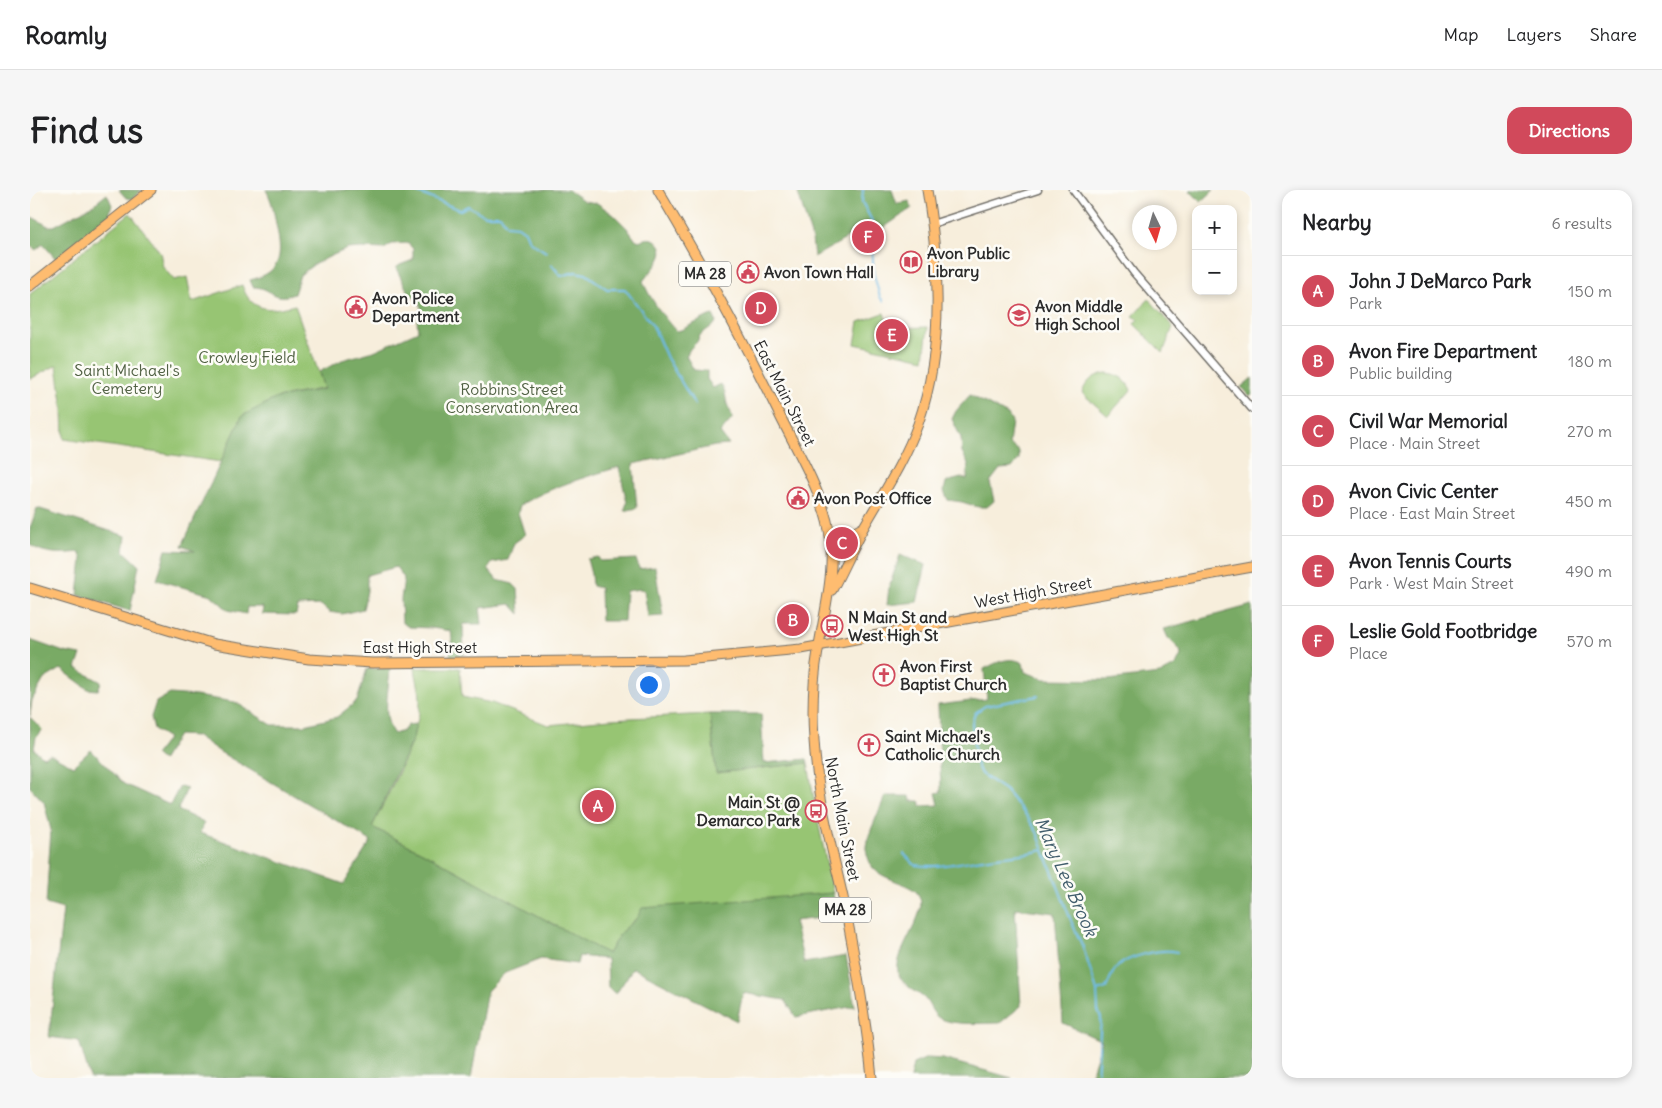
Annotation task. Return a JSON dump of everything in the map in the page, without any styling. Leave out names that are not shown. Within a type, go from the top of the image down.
[{"type":"main road","points":[[30,286],[151,190]]},
{"type":"main road","name":"East Main Street","points":[[658,190],[759,373],[820,500],[825,512],[830,536]]},
{"type":"main road","points":[[828,597],[864,526],[905,456],[918,424],[928,390],[936,314],[932,224],[927,190]]},
{"type":"main road","points":[[830,536],[853,534],[864,526]]},
{"type":"main road","name":"MA 28","points":[[819,645],[832,568],[830,536]]},
{"type":"main road","points":[[831,550],[845,549],[856,541]]},
{"type":"main road","name":"West High Street","points":[[819,645],[1252,567]]},
{"type":"main road","name":"East High Street","points":[[30,588],[214,644],[275,654],[350,662],[684,660],[771,652],[819,645]]},
{"type":"main road","name":"North Main Street","points":[[819,645],[813,708],[816,770],[823,812],[856,965],[872,1078]]},
{"type":"street","points":[[932,224],[1038,190]]},
{"type":"street","points":[[1073,190],[1134,273],[1252,409]]},
{"type":"green space","points":[[119,190],[142,190],[132,199],[126,198]]},
{"type":"green space","name":"Robbins Street Conservation Area","points":[[266,190],[568,190],[584,201],[597,203],[614,215],[634,238],[639,241],[653,239],[660,245],[662,250],[661,256],[655,267],[643,281],[657,307],[676,331],[713,315],[716,321],[715,324],[700,335],[686,356],[694,370],[707,371],[707,379],[713,388],[721,384],[725,391],[732,419],[720,433],[729,445],[715,446],[633,464],[637,508],[624,511],[627,503],[619,467],[556,488],[520,505],[518,513],[525,535],[514,543],[508,560],[492,563],[488,569],[497,580],[513,584],[518,589],[520,614],[511,604],[480,608],[482,624],[463,624],[464,655],[450,657],[451,631],[409,627],[402,623],[401,599],[404,578],[396,567],[367,575],[367,591],[363,609],[342,614],[329,612],[321,605],[298,606],[296,615],[262,614],[263,607],[247,607],[246,614],[228,610],[211,595],[157,580],[166,550],[195,551],[182,546],[242,416],[277,398],[324,389],[319,372],[342,360],[374,351],[418,331],[417,320],[421,308],[419,301],[408,292],[396,268],[413,260],[413,249],[408,243],[392,244],[384,249],[347,249],[331,256],[313,265],[300,275],[294,294],[287,296],[276,295],[264,289],[253,287],[250,280],[269,272],[278,260],[278,234],[274,211]]},
{"type":"green space","points":[[797,190],[892,190],[897,204],[909,201],[912,208],[879,231],[876,236],[858,234],[851,236],[814,257],[812,239]]},
{"type":"green space","points":[[1189,190],[1214,190],[1201,202]]},
{"type":"green space","points":[[107,194],[112,205],[110,217],[56,259],[43,244],[36,250],[30,245],[30,219],[34,218],[48,226],[54,226],[93,205]]},
{"type":"green space","name":"Saint Michael's Cemetery","points":[[130,213],[160,252],[163,267],[174,280],[187,277],[192,302],[242,285],[251,301],[263,308],[270,309],[295,305],[324,388],[277,398],[242,416],[221,462],[64,439],[63,409],[57,365],[30,379],[30,294]]},
{"type":"green space","points":[[1149,299],[1173,327],[1163,353],[1134,324],[1138,319],[1133,316]]},
{"type":"green space","points":[[884,313],[889,328],[928,327],[924,359],[855,344],[859,322]]},
{"type":"green space","points":[[1106,373],[1121,378],[1131,390],[1108,416],[1082,393],[1091,379]]},
{"type":"green space","points":[[1252,378],[1252,394],[1249,396],[1241,387]]},
{"type":"green space","points":[[970,395],[1008,415],[1012,422],[1009,444],[1019,451],[1019,459],[1012,468],[1000,469],[990,482],[994,501],[987,507],[978,507],[948,500],[944,491],[946,482],[961,478],[967,479],[968,463],[962,453],[961,438],[952,419],[956,411]]},
{"type":"green space","points":[[37,508],[126,536],[124,551],[139,565],[130,611],[78,595],[82,559],[79,552],[48,552],[30,545],[30,528]]},
{"type":"green space","points":[[900,555],[926,565],[917,602],[887,605],[889,587]]},
{"type":"green space","points":[[598,557],[600,561],[636,559],[639,569],[655,567],[663,616],[648,617],[644,590],[640,589],[626,591],[624,621],[601,621],[600,588],[592,586],[587,559]]},
{"type":"green space","points":[[1252,605],[1252,1078],[1090,1078],[1102,1041],[1063,1023],[1055,913],[1015,908],[1021,1006],[1000,1023],[960,1023],[945,1021],[939,1018],[923,997],[907,986],[900,977],[898,969],[899,959],[918,916],[921,906],[920,898],[913,890],[876,871],[870,863],[866,846],[885,796],[910,796],[911,801],[920,801],[921,806],[939,805],[936,793],[941,792],[938,705],[987,699],[984,669],[998,662],[1008,660],[1023,663],[1025,672],[1045,679],[1108,680],[1160,674],[1176,665],[1181,655],[1180,650],[1168,638],[1164,629]]},
{"type":"green space","points":[[30,640],[64,652],[81,655],[76,668],[101,682],[98,690],[88,689],[61,669],[44,679],[32,700],[30,716]]},
{"type":"green space","points":[[390,668],[387,711],[390,727],[394,734],[403,731],[408,725],[416,724],[413,738],[372,827],[420,851],[608,954],[620,933],[637,918],[642,908],[833,893],[838,916],[794,921],[804,963],[846,956],[855,1006],[796,1017],[785,1000],[743,993],[737,1021],[633,968],[616,994],[608,988],[607,959],[579,956],[577,964],[541,959],[505,973],[487,991],[471,1078],[90,1078],[79,1041],[49,1037],[63,909],[46,904],[51,830],[44,802],[30,787],[30,717],[42,729],[36,737],[34,749],[43,757],[50,754],[73,766],[91,750],[124,784],[170,805],[180,786],[187,788],[178,810],[204,823],[200,833],[344,884],[371,841],[220,752],[197,736],[178,735],[162,761],[155,755],[168,738],[154,729],[151,717],[156,702],[170,694],[235,702],[272,725],[305,725],[337,717],[357,701],[367,669]]},
{"type":"green space","points":[[415,668],[460,668],[462,697],[492,703],[548,725],[610,719],[710,714],[716,773],[808,763],[833,893],[756,901],[637,918],[620,933],[608,954],[420,851],[372,827],[402,764],[415,730],[420,699]]},
{"type":"green space","points":[[710,714],[761,714],[764,763],[807,759],[808,763],[716,773]]},
{"type":"green space","points":[[927,1058],[943,1059],[1012,1078],[910,1078],[913,1064]]},
{"type":"waterway","points":[[411,190],[460,210],[468,206],[484,215],[500,215],[507,225],[518,226],[525,231],[529,241],[546,252]]},
{"type":"waterway","points":[[863,190],[862,202],[872,221],[869,242],[872,247],[874,275],[880,297],[883,301]]},
{"type":"waterway","points":[[552,265],[561,276],[575,272],[586,274],[607,289],[625,289],[653,326],[667,358],[695,405]]},
{"type":"waterway","name":"Mary Lee Brook","points":[[1038,696],[985,706],[975,713],[972,723],[976,763],[981,774],[1005,790],[1026,815],[1037,832],[1083,947],[1097,991],[1098,1011],[1101,1018],[1097,1078]]},
{"type":"waterway","points":[[904,854],[915,865],[933,866],[1043,850]]},
{"type":"waterway","points":[[1097,991],[1106,988],[1115,969],[1129,959],[1154,952],[1177,952]]},
{"type":"place","name":"Leslie Gold Footbridge","points":[[868,237]]},
{"type":"place","name":"Avon Public Library","points":[[911,262]]},
{"type":"place","name":"Avon Town Hall","points":[[748,272]]},
{"type":"place","name":"Avon Police Department","points":[[356,307]]},
{"type":"place","name":"Avon Civic Center","points":[[761,308]]},
{"type":"place","name":"Avon Middle High School","points":[[1019,315]]},
{"type":"place","name":"Avon Tennis Courts","points":[[892,335]]},
{"type":"place","name":"Avon Post Office","points":[[798,498]]},
{"type":"place","name":"Civil War Memorial","points":[[842,543]]},
{"type":"place","name":"Avon Fire Department","points":[[793,620]]},
{"type":"place","name":"N Main St and West High St","points":[[832,626]]},
{"type":"place","name":"Avon First Baptist Church","points":[[884,675]]},
{"type":"place","name":"Saint Michael's Catholic Church","points":[[869,745]]},
{"type":"place","name":"John J DeMarco Park","points":[[598,806]]},
{"type":"place","name":"Main St @ Demarco Park","points":[[816,811]]},
{"type":"park label","name":"Crowley Field","points":[[247,357]]}]
